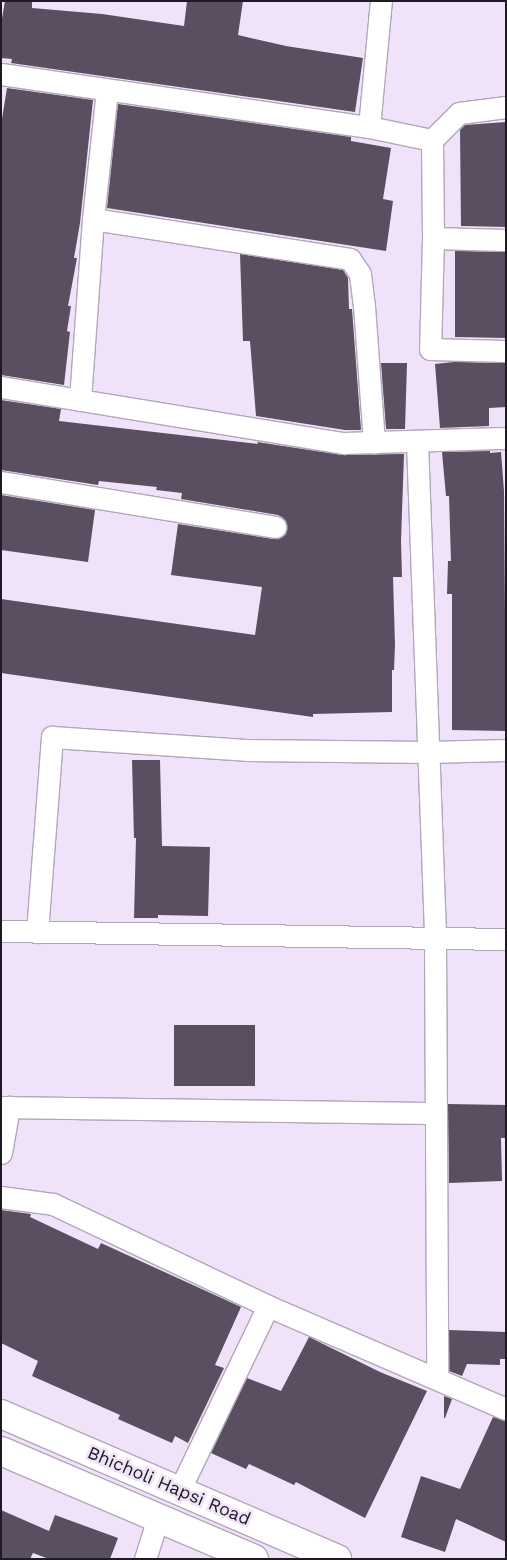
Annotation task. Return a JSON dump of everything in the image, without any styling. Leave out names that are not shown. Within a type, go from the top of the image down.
[{"type":"street","points":[[369,127],[381,1]]},
{"type":"street","points":[[1,74],[107,91],[169,98],[369,127],[432,140]]},
{"type":"street","points":[[80,400],[93,218],[107,91]]},
{"type":"street","points":[[506,107],[459,113],[432,140],[433,238],[430,349],[506,351]]},
{"type":"street","points":[[93,218],[350,260],[360,274],[374,443]]},
{"type":"street","points":[[433,238],[506,240]]},
{"type":"street","points":[[1,387],[344,443],[506,438]]},
{"type":"street","points":[[417,442],[435,938],[437,1378]]},
{"type":"street","points":[[1,482],[276,526]]},
{"type":"street","points":[[37,932],[52,737],[246,750],[428,752],[506,750]]},
{"type":"street","points":[[1,932],[506,939]]},
{"type":"street","points":[[1,1153],[5,1107],[436,1113]]},
{"type":"street","points":[[1,1197],[52,1204],[268,1306],[506,1409]]},
{"type":"street","points":[[179,1491],[268,1306]]},
{"type":"street","name":"Bhicholi Hapsi Road","points":[[1,1414],[337,1559]]},
{"type":"street","points":[[1,1451],[254,1559]]},
{"type":"street","points":[[145,1559],[158,1518]]},
{"type":"building","points":[[5,1],[32,1],[32,8],[102,14],[184,26],[187,1],[243,1],[238,35],[286,46],[363,58],[355,112],[11,63],[12,59],[1,58],[1,24]]},
{"type":"building","points":[[7,88],[93,100],[80,223],[74,258],[77,258],[68,306],[71,306],[67,331],[70,332],[64,385],[1,375],[1,125]]},
{"type":"building","points":[[118,104],[351,137],[351,141],[391,148],[383,199],[393,201],[386,251],[107,208]]},
{"type":"building","points":[[506,122],[506,227],[461,226],[460,130],[465,125]]},
{"type":"building","points":[[455,251],[506,252],[506,338],[455,337]]},
{"type":"building","points":[[240,254],[343,270],[348,278],[349,309],[352,309],[361,430],[345,430],[256,416],[250,341],[243,341]]},
{"type":"building","points":[[454,362],[506,363],[506,407],[489,408],[489,426],[440,428],[435,364]]},
{"type":"building","points":[[381,363],[407,363],[405,429],[386,429]]},
{"type":"building","points":[[1,400],[61,409],[59,421],[258,444],[257,442],[342,455],[404,454],[401,541],[402,577],[393,577],[395,645],[394,670],[392,670],[392,712],[313,714],[313,717],[1,673],[1,599],[255,635],[262,587],[171,575],[178,524],[273,539],[284,535],[287,529],[283,518],[278,515],[181,499],[182,493],[156,490],[157,487],[99,481],[98,485],[1,470]]},
{"type":"building","points":[[490,451],[490,453],[501,452],[504,491],[506,731],[452,730],[452,594],[447,594],[448,561],[451,561],[449,496],[446,496],[442,452]]},
{"type":"building","points":[[1,495],[95,510],[88,562],[1,550]]},
{"type":"building","points":[[132,760],[160,760],[162,846],[210,847],[208,916],[158,915],[158,918],[134,918],[136,838],[134,838]]},
{"type":"building","points":[[174,1025],[255,1025],[255,1086],[174,1086]]},
{"type":"building","points":[[448,1104],[506,1105],[506,1138],[501,1138],[502,1181],[449,1183]]},
{"type":"building","points":[[1,1210],[31,1214],[30,1217],[98,1249],[101,1243],[241,1307],[215,1365],[224,1368],[188,1443],[175,1436],[172,1443],[118,1419],[120,1415],[32,1376],[38,1361],[1,1343]]},
{"type":"building","points":[[449,1330],[506,1332],[506,1359],[500,1359],[500,1365],[467,1364],[462,1376],[449,1371]]},
{"type":"building","points":[[309,1337],[380,1372],[427,1391],[365,1518],[296,1482],[294,1485],[249,1464],[246,1469],[211,1453],[247,1378],[281,1391]]},
{"type":"building","points":[[444,1396],[452,1399],[445,1418],[444,1418]]},
{"type":"building","points":[[493,1417],[506,1421],[506,1542],[456,1519],[445,1552],[401,1537],[421,1476],[460,1489]]},
{"type":"building","points":[[1,1510],[49,1531],[55,1515],[118,1538],[110,1559],[49,1559],[33,1553],[30,1559],[1,1559]]}]
